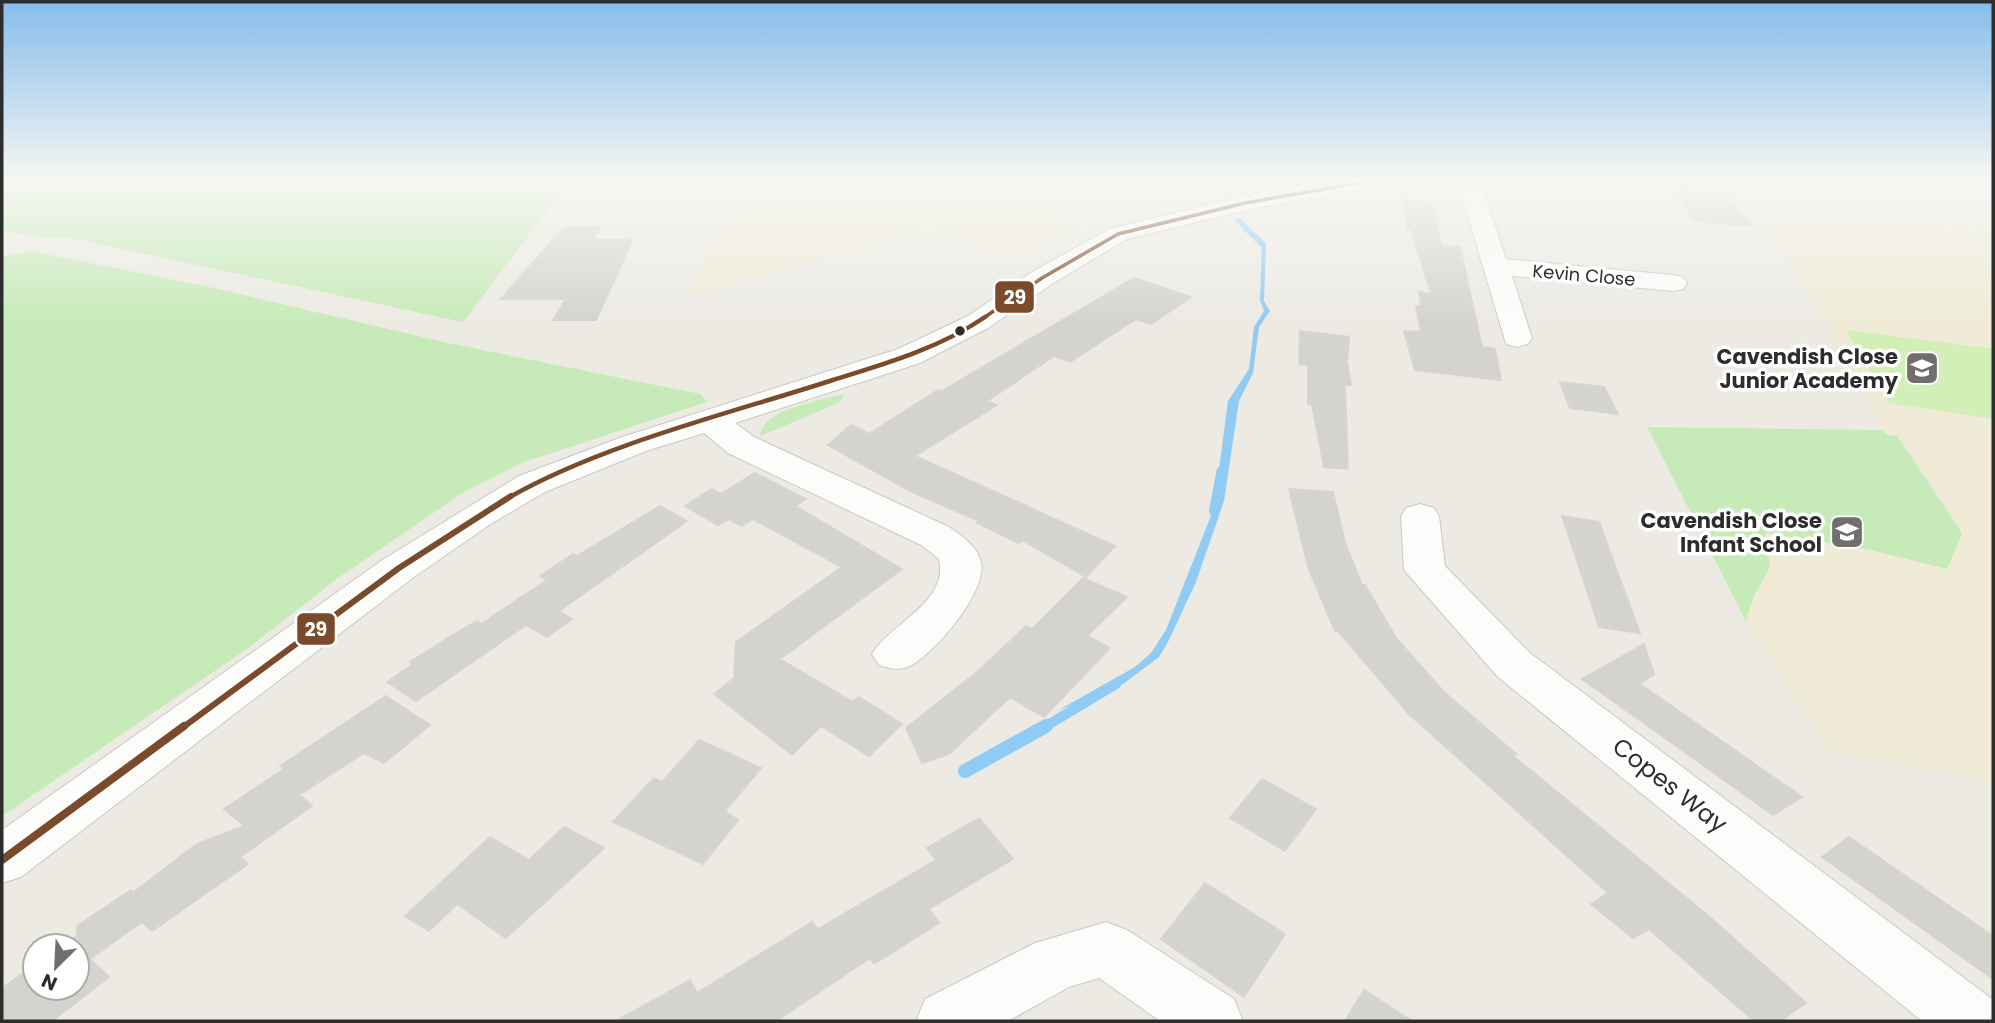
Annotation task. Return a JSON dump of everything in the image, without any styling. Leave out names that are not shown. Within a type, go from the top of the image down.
[{"type":"street","points":[[2,860],[399,568],[478,515],[532,484],[590,460],[708,419],[909,356],[942,342],[1118,234],[1147,227]]},
{"type":"street","points":[[1482,227],[1517,338]]},
{"type":"street","name":"Kevin Close","points":[[1494,266],[1670,279]]},
{"type":"street","points":[[708,419],[741,445],[935,536],[955,551],[962,565],[957,593],[895,654]]},
{"type":"street","name":"Copes Way","points":[[1420,516],[1425,570],[1514,666],[1970,1021]]},
{"type":"street","points":[[947,1021],[1056,963],[1106,948],[1212,1021]]},
{"type":"shaded area","points":[[718,227],[1092,227],[1033,245],[1040,249],[1016,257],[927,230],[688,297]]},
{"type":"shaded area","name":"Cavendish Close Infant School","points":[[1763,227],[1993,228],[1993,783],[1829,751],[1746,621],[1647,427],[1883,430],[1817,305]]},
{"type":"green space","points":[[2,227],[535,227],[463,322],[66,237],[35,237],[2,231]]},
{"type":"green space","points":[[31,251],[214,288],[448,343],[700,394],[707,402],[524,462],[464,492],[338,578],[247,649],[2,816],[2,257]]},
{"type":"green space","points":[[1846,330],[1993,349],[1993,419],[1889,403]]},
{"type":"green space","points":[[844,394],[841,401],[831,406],[760,436],[763,427],[781,413]]},
{"type":"green space","points":[[1647,427],[1883,430],[1886,435],[1897,436],[1962,533],[1947,569],[1870,550],[1765,533],[1770,567],[1754,596],[1746,621]]},
{"type":"water","points":[[1246,227],[1266,243],[1264,301],[1270,311],[1259,327],[1253,373],[1239,401],[1224,501],[1196,582],[1159,657],[1123,684],[1057,711],[1135,667],[1151,653],[1166,630],[1214,508],[1228,401],[1249,369],[1254,327],[1264,311],[1260,300],[1262,243]]},
{"type":"building","points":[[564,227],[601,227],[592,240],[633,239],[596,320],[553,320],[566,299],[501,299]]},
{"type":"building","points":[[1408,227],[1437,227],[1441,245],[1460,247],[1482,347],[1495,349],[1501,380],[1415,370],[1404,331],[1421,332],[1416,306],[1421,306],[1419,292],[1431,294],[1411,229]]},
{"type":"building","points":[[1134,278],[1191,297],[1151,324],[1136,319],[1070,362],[1054,356],[987,401],[997,405],[915,456],[1115,546],[1086,577],[1022,540],[1019,543],[977,523],[979,521],[910,491],[828,445],[851,425],[869,434],[938,390],[942,391]]},
{"type":"building","points":[[1300,331],[1349,337],[1347,362],[1351,385],[1345,385],[1348,469],[1324,467],[1312,405],[1308,404],[1308,365],[1299,364]]},
{"type":"building","points":[[1560,382],[1604,387],[1618,414],[1570,408]]},
{"type":"building","points":[[755,473],[806,499],[795,506],[902,569],[780,659],[853,702],[859,697],[902,724],[869,756],[821,726],[792,755],[714,694],[734,678],[736,642],[842,567],[753,519],[742,526],[729,519],[718,525],[685,506],[712,489],[721,494]]},
{"type":"building","points":[[1289,489],[1333,492],[1345,542],[1362,585],[1365,585],[1396,638],[1444,692],[1516,754],[1512,755],[1711,918],[1806,1003],[1780,1021],[1754,1021],[1649,929],[1633,938],[1591,904],[1608,893],[1409,714],[1338,631],[1335,631],[1308,567]]},
{"type":"building","points":[[660,506],[687,521],[559,611],[572,619],[547,637],[526,625],[416,701],[387,682],[412,665],[410,662],[477,621],[481,624],[547,580],[540,576],[573,554],[577,556]]},
{"type":"building","points":[[1562,516],[1599,522],[1640,633],[1599,627]]},
{"type":"building","points":[[1083,578],[1127,597],[1087,636],[1110,648],[1044,717],[1010,697],[949,754],[922,763],[906,728],[977,672],[1026,626],[1032,629]]},
{"type":"building","points":[[1644,644],[1654,674],[1640,684],[1802,797],[1773,815],[1582,679]]},
{"type":"building","points":[[386,696],[430,725],[384,763],[364,753],[299,795],[312,806],[240,857],[248,864],[152,931],[142,922],[91,958],[91,932],[77,932],[77,926],[131,890],[134,892],[197,844],[245,826],[224,809],[284,769],[280,766]]},
{"type":"building","points":[[699,740],[761,768],[725,811],[738,820],[703,864],[613,822],[654,778],[662,782]]},
{"type":"building","points":[[1262,779],[1316,809],[1285,851],[1230,818]]},
{"type":"building","points":[[979,818],[1013,859],[929,909],[939,923],[874,964],[870,958],[776,1021],[616,1021],[690,980],[697,993],[812,922],[818,929],[936,860],[927,848]]},
{"type":"building","points":[[564,827],[604,848],[506,938],[457,904],[429,931],[405,916],[490,837],[529,860]]},
{"type":"building","points":[[1849,837],[1993,936],[1993,979],[1822,857]]},
{"type":"building","points":[[1205,883],[1285,934],[1244,997],[1161,939]]},
{"type":"building","points":[[91,960],[109,977],[91,991]]},
{"type":"building","points":[[21,975],[21,1002],[77,1002],[52,1021],[2,1021],[2,988]]},
{"type":"building","points":[[1364,990],[1412,1021],[1345,1021]]},
{"type":"waterway","points":[[1245,227],[1263,245]]},
{"type":"waterway","points":[[1216,498],[1221,471]]},
{"type":"waterway","points":[[1214,511],[1217,496]]},
{"type":"waterway","points":[[1043,728],[1116,684]]},
{"type":"waterway","points":[[965,771],[1046,726]]},
{"type":"transit line","name":"29","points":[[2,860],[399,568],[478,515],[532,484],[634,444],[909,356],[978,322],[1042,278],[1118,234],[1148,227]]},
{"type":"place","name":"Cavendish Close Junior Academy","points":[[1922,368]]},
{"type":"place","name":"Cavendish Close Infant School","points":[[1847,532]]}]
